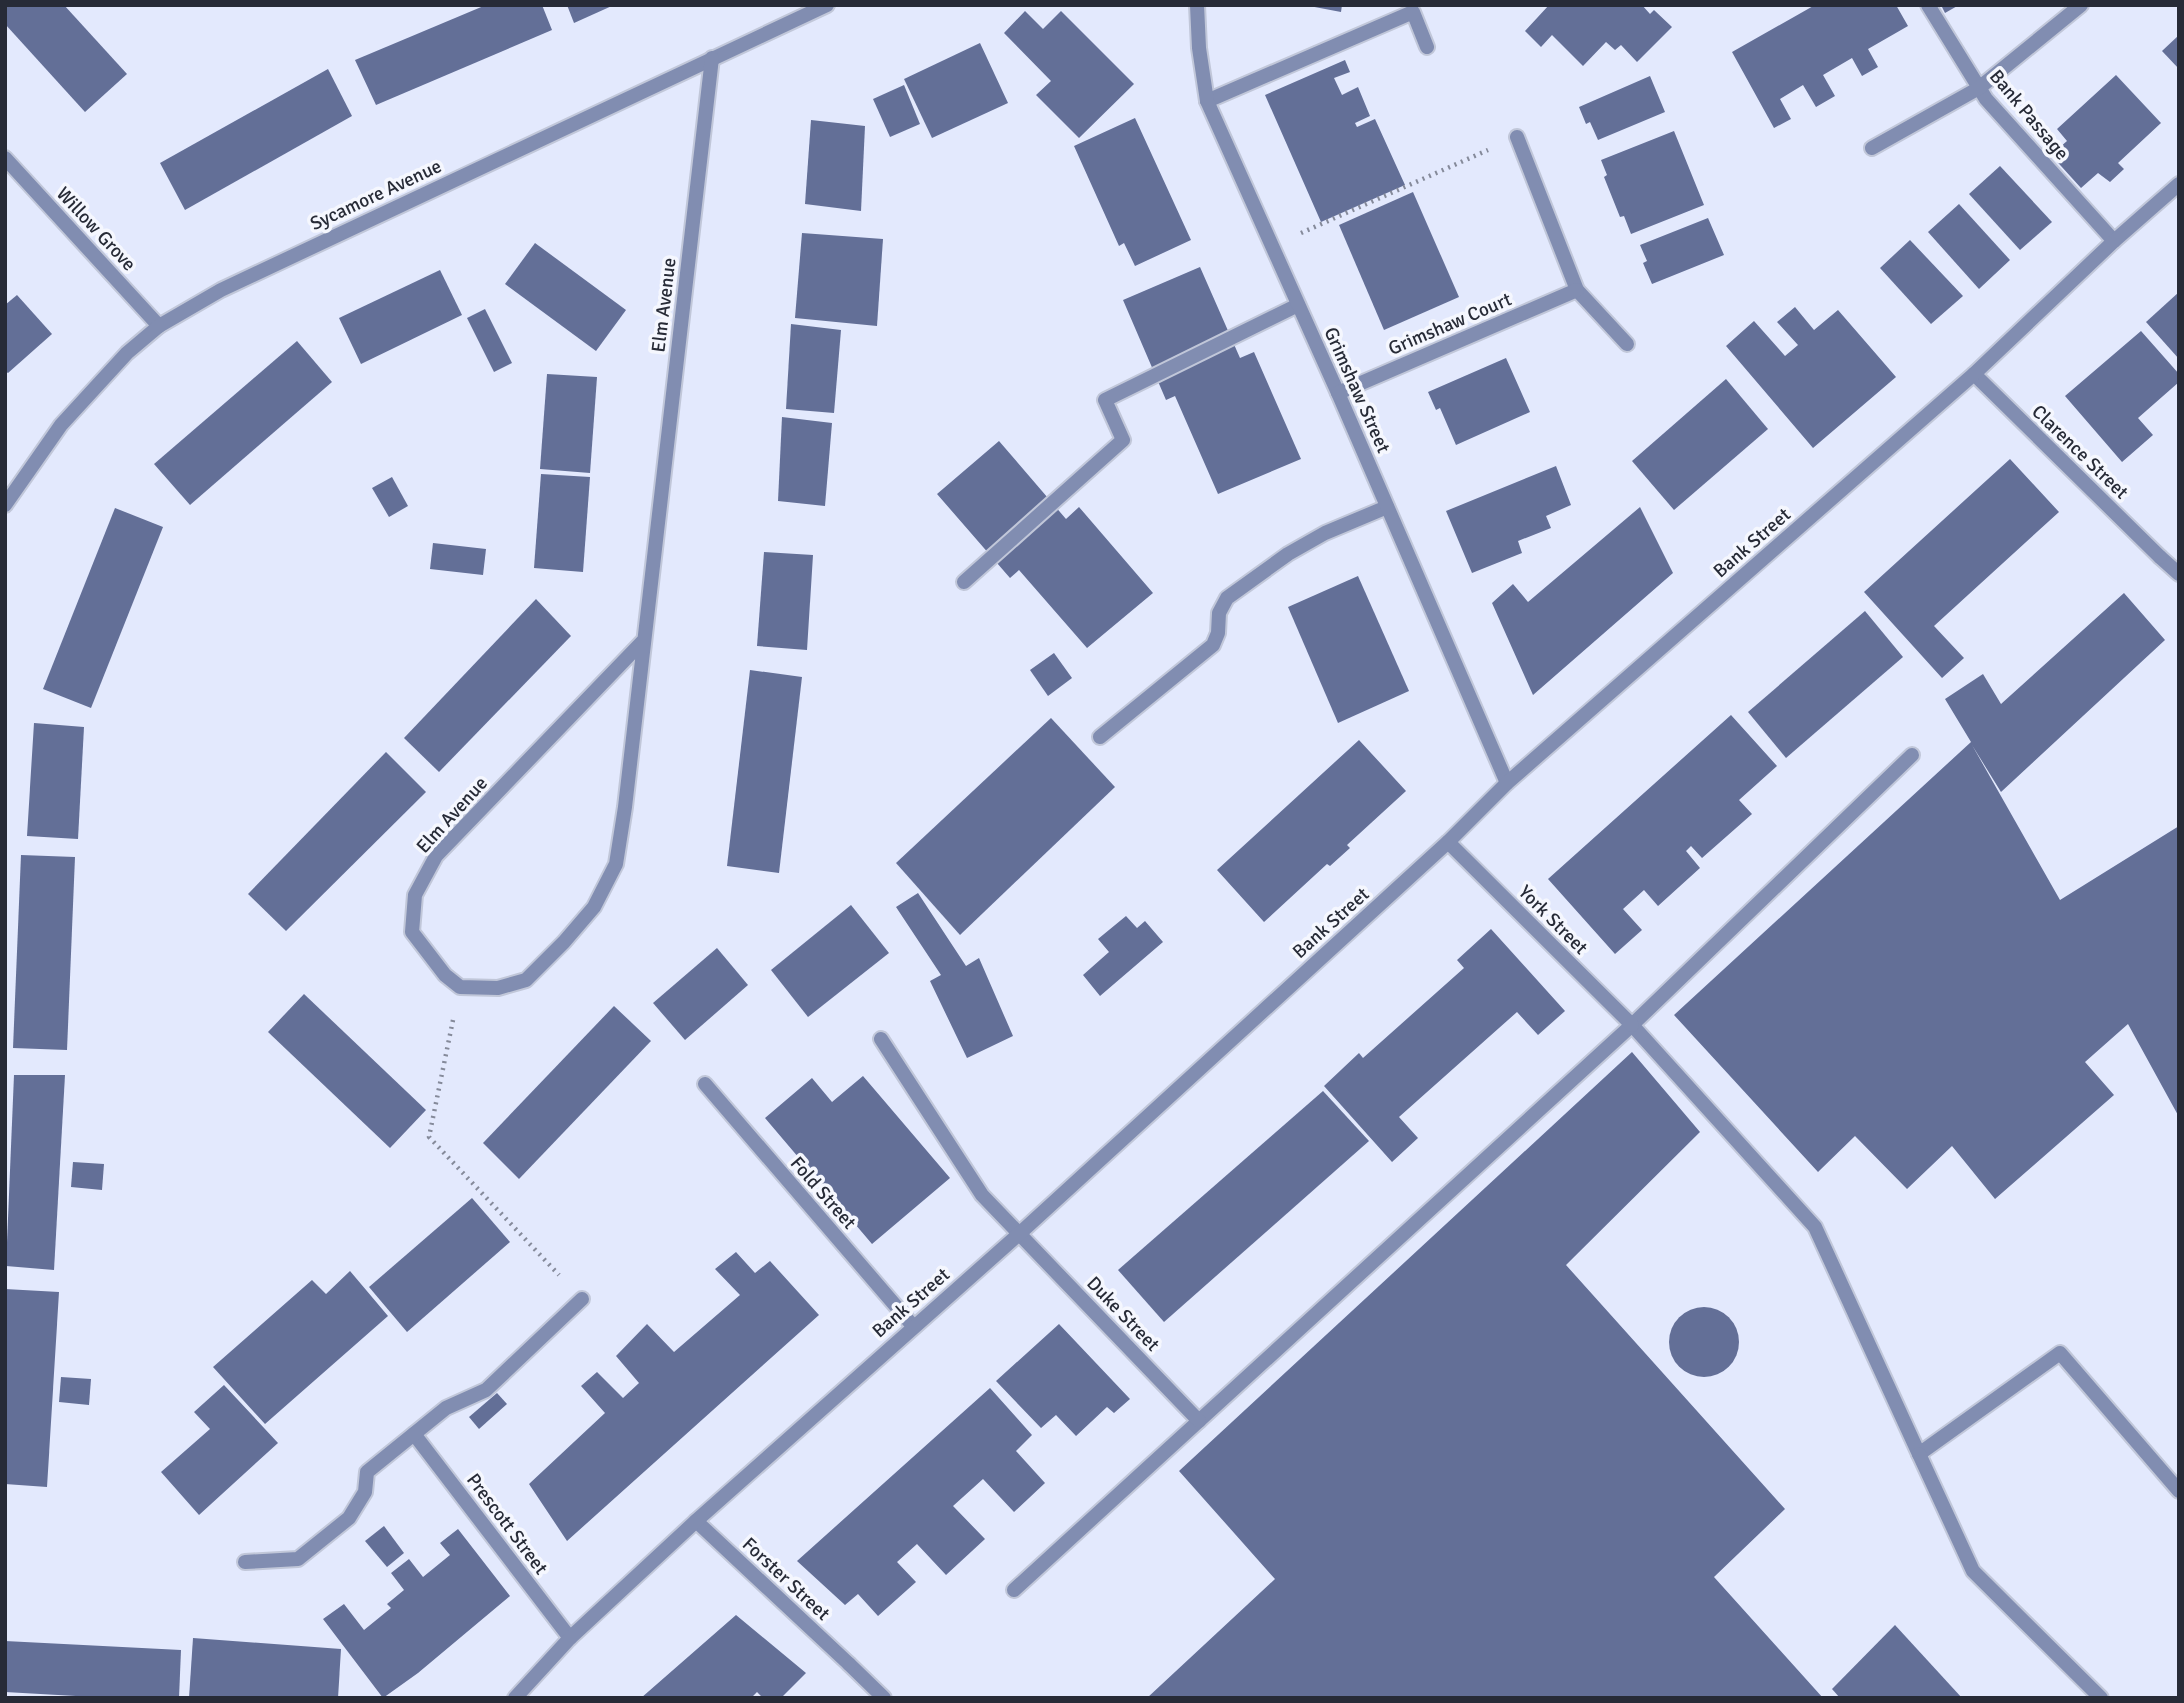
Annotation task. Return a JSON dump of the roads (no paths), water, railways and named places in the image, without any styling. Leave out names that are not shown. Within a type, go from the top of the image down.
[{"type":"street","name":"Sycamore Avenue","points":[[5,505],[61,425],[127,353],[159,326],[221,290],[827,5]]},
{"type":"street","name":"Grimshaw Street","points":[[1196,5],[1207,101],[1338,393],[1507,783]]},
{"type":"street","name":"Bank Passage","points":[[1928,5],[1986,99],[2114,241]]},
{"type":"street","points":[[1871,148],[1979,88],[2081,5]]},
{"type":"street","points":[[1207,101],[1413,12],[1427,47]]},
{"type":"street","name":"Elm Avenue","points":[[644,640],[436,856],[415,895],[412,932],[444,975],[460,987],[498,988],[526,980],[565,942],[594,907],[617,864],[644,640],[712,58]]},
{"type":"street","points":[[1517,137],[1577,290],[1627,344]]},
{"type":"street","name":"Willow Grove","points":[[5,158],[159,326]]},
{"type":"street","name":"Bank Street","points":[[515,1698],[569,1638],[913,1326],[1019,1234],[1448,842],[1507,783],[1973,374],[2114,241],[2179,184]]},
{"type":"street","name":"Grimshaw Court","points":[[1338,393],[1577,290]]},
{"type":"street","points":[[964,583],[1123,440],[1105,401],[1298,305]]},
{"type":"street","name":"Clarence Street","points":[[1973,374],[2179,574]]},
{"type":"street","points":[[1100,737],[1213,645],[1218,633],[1219,613],[1227,598],[1288,554],[1325,533],[1387,507]]},
{"type":"street","points":[[1014,1590],[1632,1025],[1912,755]]},
{"type":"street","name":"York Street","points":[[1448,842],[1632,1025],[1815,1227],[1973,1571],[2101,1698]]},
{"type":"street","name":"Duke Street","points":[[881,1039],[982,1195],[1199,1421]]},
{"type":"street","name":"Fold Street","points":[[705,1084],[913,1326]]},
{"type":"street","points":[[245,1562],[298,1559],[349,1518],[365,1492],[367,1472],[446,1408],[486,1390],[582,1299]]},
{"type":"street","points":[[1919,1454],[2060,1353],[2179,1491]]},
{"type":"street","name":"Prescott Street","points":[[414,1434],[569,1638]]},
{"type":"street","name":"Forster Street","points":[[696,1521],[884,1698]]}]
